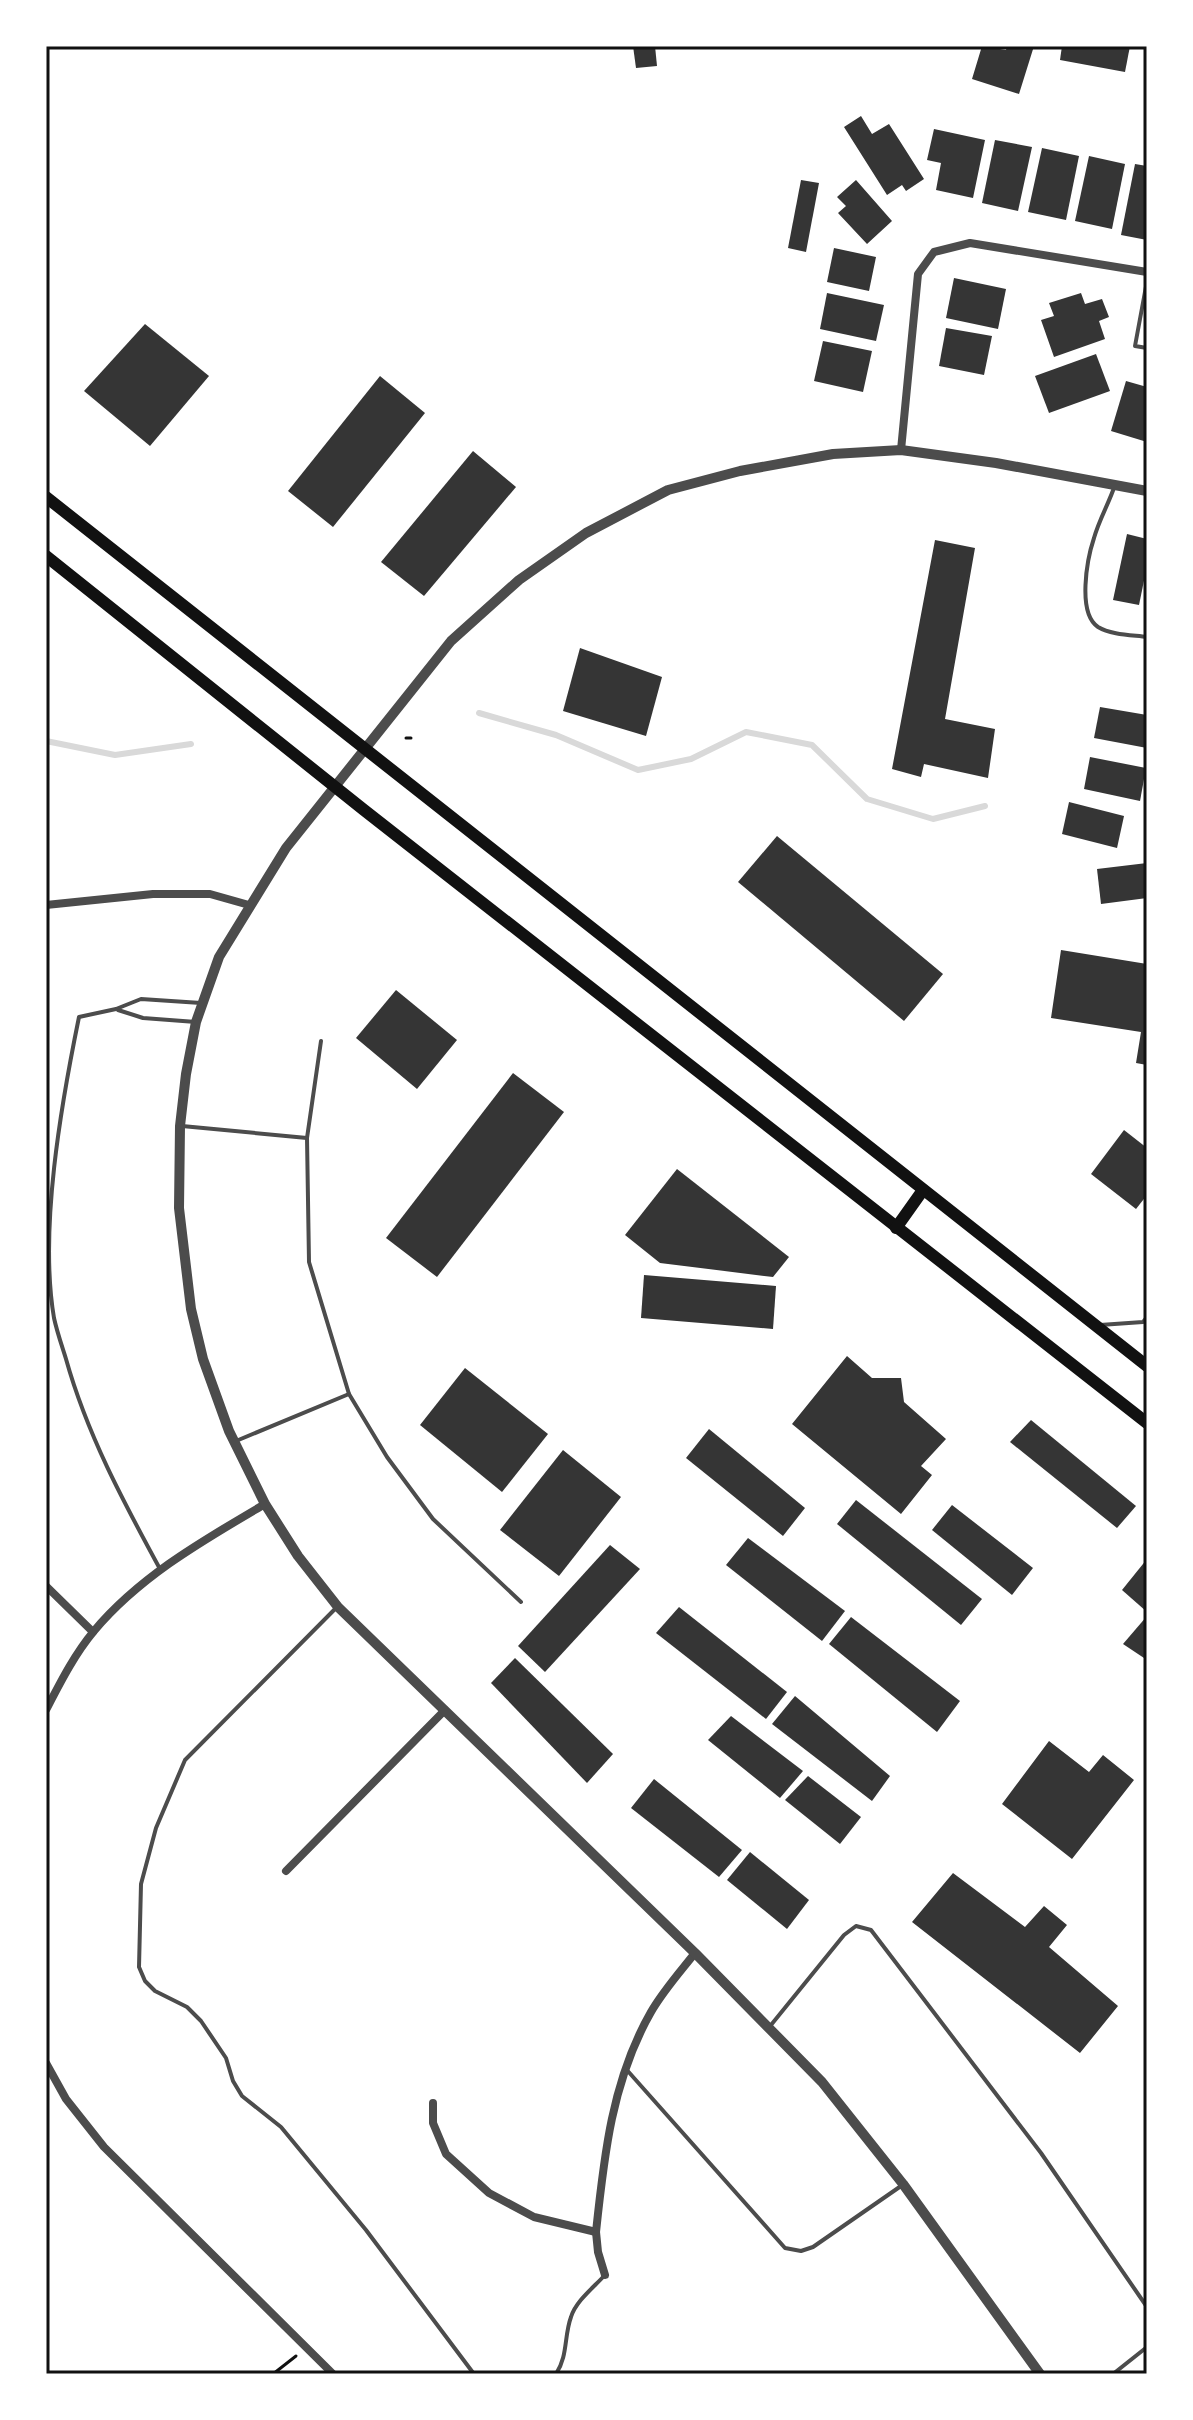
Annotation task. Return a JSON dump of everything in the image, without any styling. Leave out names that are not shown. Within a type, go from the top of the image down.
[{"type":"main road","points":[[46,497],[1147,1366]]},
{"type":"main road","points":[[46,556],[333,786],[1147,1423]]},
{"type":"main road","points":[[896,1228],[923,1190]]},
{"type":"street","points":[[901,450],[918,274],[934,252],[970,243],[1147,272]]},
{"type":"street","points":[[1040,2374],[903,2184],[822,2082],[770,2026],[338,1607],[298,1556],[265,1504],[234,1442],[203,1359],[191,1309],[179,1208],[180,1126],[196,1022],[219,957],[286,848],[451,641],[519,580],[600,524],[668,490],[740,471],[833,454],[901,450],[996,463],[1147,491]]},
{"type":"street","points":[[46,905],[153,894],[210,894],[249,905]]},
{"type":"street","points":[[46,1710],[64,1675],[93,1632],[160,1569],[265,1504]]},
{"type":"street","points":[[46,1586],[93,1632]]},
{"type":"street","points":[[286,1871],[445,1710]]},
{"type":"street","points":[[605,2275],[596,2232],[607,2141],[625,2068],[652,2011],[695,1953]]},
{"type":"street","points":[[46,2063],[66,2099],[104,2147],[333,2374]]},
{"type":"street","points":[[433,2103],[433,2123],[446,2154],[489,2193],[534,2217],[596,2232]]},
{"type":"lane","points":[[1147,281],[1135,346],[1147,348]]},
{"type":"lane","points":[[1115,485],[1094,536],[1085,604],[1091,621],[1104,630],[1147,637]]},
{"type":"lane","points":[[160,1569],[99,1453],[76,1394],[54,1319],[50,1260],[53,1201],[67,1075],[79,1017],[116,1009],[141,999],[202,1004]]},
{"type":"lane","points":[[116,1009],[143,1018],[196,1022]]},
{"type":"lane","points":[[321,1041],[307,1138],[309,1262],[349,1394],[387,1457],[433,1519],[521,1602]]},
{"type":"lane","points":[[180,1126],[307,1138]]},
{"type":"lane","points":[[1094,1325],[1143,1322],[1147,1317]]},
{"type":"lane","points":[[234,1442],[349,1394]]},
{"type":"lane","points":[[338,1607],[185,1760],[156,1828],[141,1884],[139,1967],[145,1981],[155,1991],[187,2007],[201,2021],[226,2058],[233,2081],[242,2096],[281,2127],[366,2230],[474,2374]]},
{"type":"lane","points":[[770,2026],[844,1935],[856,1926],[871,1930],[1041,2153],[1147,2307]]},
{"type":"lane","points":[[625,2068],[785,2248],[801,2251],[813,2247],[903,2184]]},
{"type":"lane","points":[[556,2374],[564,2360],[568,2328],[575,2307],[605,2275]]},
{"type":"lane","points":[[1113,2374],[1147,2347]]},
{"type":"path","points":[[273,2374],[305,2348]]},
{"type":"building","points":[[633,46],[655,46],[657,66],[636,68]]},
{"type":"building","points":[[982,46],[1006,50],[1007,46],[1034,46],[1019,94],[972,79]]},
{"type":"building","points":[[1062,46],[1130,46],[1125,72],[1060,60]]},
{"type":"building","points":[[861,116],[872,134],[889,124],[924,179],[906,191],[902,185],[887,195],[844,127]]},
{"type":"building","points":[[934,129],[985,140],[973,198],[936,190],[941,163],[927,160]]},
{"type":"building","points":[[995,140],[1032,147],[1018,211],[982,203]]},
{"type":"building","points":[[1042,148],[1079,156],[1066,220],[1028,212]]},
{"type":"building","points":[[1089,156],[1125,164],[1112,229],[1075,221]]},
{"type":"building","points":[[1135,164],[1147,166],[1147,240],[1121,235]]},
{"type":"building","points":[[801,180],[819,183],[806,252],[788,248]]},
{"type":"building","points":[[856,180],[892,221],[867,244],[838,213],[846,206],[837,197]]},
{"type":"building","points":[[834,248],[876,257],[869,291],[827,282]]},
{"type":"building","points":[[954,278],[1006,289],[998,329],[946,318]]},
{"type":"building","points":[[827,293],[884,305],[876,341],[820,329]]},
{"type":"building","points":[[1081,293],[1085,304],[1102,299],[1109,317],[1099,321],[1105,339],[1054,357],[1041,320],[1054,316],[1049,303]]},
{"type":"building","points":[[145,324],[209,376],[150,446],[84,391]]},
{"type":"building","points":[[946,328],[992,336],[984,375],[939,366]]},
{"type":"building","points":[[823,341],[872,351],[863,392],[814,381]]},
{"type":"building","points":[[1096,354],[1110,391],[1049,413],[1035,376]]},
{"type":"building","points":[[380,376],[425,413],[333,527],[288,491]]},
{"type":"building","points":[[1126,381],[1147,387],[1147,442],[1111,431]]},
{"type":"building","points":[[473,451],[516,487],[424,596],[381,562]]},
{"type":"building","points":[[1127,534],[1147,539],[1147,566],[1139,605],[1113,600]]},
{"type":"building","points":[[935,540],[975,548],[945,719],[995,729],[988,778],[924,764],[921,777],[892,769]]},
{"type":"building","points":[[580,648],[662,677],[646,736],[563,711]]},
{"type":"building","points":[[1100,707],[1147,715],[1147,748],[1094,738]]},
{"type":"building","points":[[1090,757],[1146,768],[1140,801],[1084,789]]},
{"type":"building","points":[[1069,802],[1124,816],[1117,848],[1062,834]]},
{"type":"building","points":[[777,836],[943,974],[904,1021],[738,882]]},
{"type":"building","points":[[1147,863],[1147,898],[1101,904],[1097,869]]},
{"type":"building","points":[[1061,950],[1147,964],[1147,1065],[1136,1063],[1141,1032],[1051,1018]]},
{"type":"building","points":[[396,990],[457,1040],[417,1089],[356,1038]]},
{"type":"building","points":[[513,1073],[564,1112],[437,1277],[386,1238]]},
{"type":"building","points":[[1124,1130],[1147,1148],[1147,1195],[1136,1209],[1091,1174]]},
{"type":"building","points":[[677,1169],[789,1257],[773,1277],[660,1263],[625,1235]]},
{"type":"building","points":[[644,1275],[776,1286],[773,1329],[641,1318]]},
{"type":"building","points":[[847,1356],[872,1378],[901,1378],[904,1402],[946,1439],[921,1466],[932,1475],[901,1514],[792,1424]]},
{"type":"building","points":[[465,1368],[548,1434],[502,1492],[420,1425]]},
{"type":"building","points":[[1031,1420],[1136,1506],[1117,1528],[1010,1442]]},
{"type":"building","points":[[709,1429],[805,1508],[783,1536],[686,1458]]},
{"type":"building","points":[[563,1450],[621,1497],[559,1576],[500,1530]]},
{"type":"building","points":[[856,1500],[982,1599],[961,1625],[837,1524]]},
{"type":"building","points":[[952,1505],[1033,1568],[1012,1595],[932,1530]]},
{"type":"building","points":[[748,1538],[845,1611],[822,1641],[726,1565]]},
{"type":"building","points":[[610,1545],[640,1569],[545,1672],[518,1646]]},
{"type":"building","points":[[1147,1559],[1147,1612],[1122,1590]]},
{"type":"building","points":[[679,1607],[787,1692],[766,1719],[656,1633]]},
{"type":"building","points":[[1147,1616],[1147,1660],[1123,1644]]},
{"type":"building","points":[[851,1617],[960,1701],[937,1732],[829,1644]]},
{"type":"building","points":[[515,1658],[613,1754],[587,1783],[491,1683]]},
{"type":"building","points":[[795,1696],[890,1776],[872,1801],[772,1724]]},
{"type":"building","points":[[731,1716],[803,1771],[780,1798],[708,1740]]},
{"type":"building","points":[[1049,1741],[1089,1772],[1103,1755],[1134,1780],[1072,1859],[1002,1804]]},
{"type":"building","points":[[808,1776],[861,1817],[840,1844],[785,1800]]},
{"type":"building","points":[[654,1779],[742,1850],[719,1877],[631,1808]]},
{"type":"building","points":[[750,1852],[809,1900],[787,1929],[727,1880]]},
{"type":"building","points":[[953,1873],[1025,1927],[1044,1906],[1067,1925],[1049,1947],[1118,2006],[1080,2053],[912,1922]]},
{"type":"waterway","points":[[479,713],[556,735],[638,770],[691,759],[746,732],[812,745],[867,799],[933,819],[985,806]]},
{"type":"waterway","points":[[46,741],[115,755],[191,744]]}]
